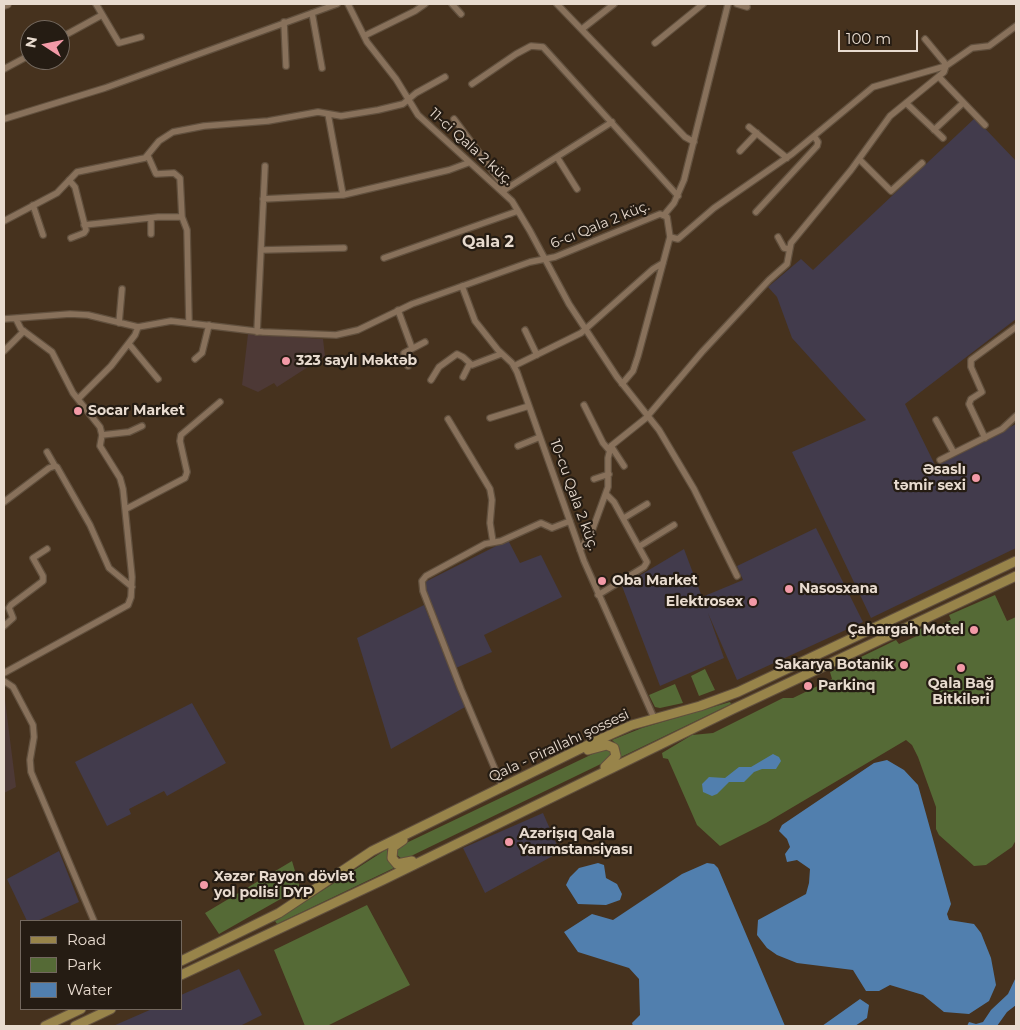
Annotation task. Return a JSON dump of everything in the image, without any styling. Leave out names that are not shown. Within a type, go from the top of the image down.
[{"type":"main road","name":"Qala - Pirallahı şossesi","points":[[182,961],[279,913],[360,858],[556,760],[620,730],[654,718],[700,706],[738,692],[1016,561]]},
{"type":"main road","points":[[182,975],[440,853],[733,709],[1016,576]]},
{"type":"main road","points":[[556,760],[607,745],[614,748],[616,752],[614,760],[610,764],[567,790]]},
{"type":"main road","points":[[431,822],[398,843],[392,850],[392,858],[397,864],[402,864],[440,853]]},
{"type":"main road","points":[[46,1026],[80,1010]]},
{"type":"main road","points":[[75,1026],[109,1010]]},
{"type":"street","points":[[96,4],[119,43],[141,37]]},
{"type":"street","points":[[4,119],[105,88],[337,4]]},
{"type":"street","name":"11-ci Qala 2 küç.","points":[[348,4],[364,36],[422,120],[468,163],[504,191],[518,211],[586,330],[622,384],[648,415],[694,489],[737,576]]},
{"type":"street","points":[[364,36],[415,12],[425,4]]},
{"type":"street","points":[[452,4],[462,14]]},
{"type":"street","points":[[557,4],[686,138],[694,142]]},
{"type":"street","points":[[582,29],[614,4]]},
{"type":"street","points":[[655,43],[703,4]]},
{"type":"street","points":[[664,215],[678,196],[694,142],[728,4]]},
{"type":"street","points":[[737,4],[747,7]]},
{"type":"street","points":[[312,13],[322,68]]},
{"type":"street","points":[[70,33],[102,15]]},
{"type":"street","points":[[284,22],[286,66]]},
{"type":"street","points":[[622,384],[636,364],[670,237],[680,238],[714,208],[787,158],[873,87],[946,66],[972,48],[989,46],[1016,26]]},
{"type":"street","points":[[925,39],[946,66]]},
{"type":"street","points":[[472,84],[516,54],[531,46],[540,46],[612,122],[678,196]]},
{"type":"street","points":[[4,69],[20,60]]},
{"type":"street","points":[[580,550],[592,531],[606,494],[610,448],[648,415],[709,344],[789,261],[791,243],[859,159],[884,123],[939,77],[946,66]]},
{"type":"street","points":[[4,221],[57,193],[77,172],[140,160],[148,156],[160,141],[178,130],[268,121],[318,112],[341,116],[359,114],[400,105],[445,76]]},
{"type":"street","points":[[939,77],[985,125]]},
{"type":"street","points":[[906,103],[943,138]]},
{"type":"street","points":[[934,130],[963,103]]},
{"type":"street","points":[[328,114],[343,195]]},
{"type":"street","points":[[454,118],[504,191],[612,122]]},
{"type":"street","points":[[749,127],[787,158]]},
{"type":"street","points":[[740,151],[757,133]]},
{"type":"street","points":[[756,212],[818,146],[814,136]]},
{"type":"street","points":[[148,156],[156,174],[174,173],[178,176],[182,217],[187,230],[189,323]]},
{"type":"street","points":[[557,157],[576,189]]},
{"type":"street","points":[[859,159],[892,191],[922,164]]},
{"type":"street","points":[[263,199],[343,195],[449,170],[468,163]]},
{"type":"street","points":[[257,332],[265,166]]},
{"type":"street","points":[[69,180],[75,187],[84,225],[84,233],[71,238]]},
{"type":"street","points":[[33,206],[43,235]]},
{"type":"street","points":[[384,258],[518,211]]},
{"type":"street","name":"6-cı Qala 2 küç.","points":[[4,318],[16,319],[70,314],[88,316],[138,328],[167,321],[257,332],[336,335],[358,330],[398,310],[534,260],[555,257],[654,216],[664,215],[668,221],[670,237]]},
{"type":"street","points":[[84,225],[150,218],[182,217]]},
{"type":"street","points":[[150,218],[151,234]]},
{"type":"street","points":[[778,237],[784,248],[789,249]]},
{"type":"street","points":[[260,250],[344,248]]},
{"type":"street","points":[[514,366],[586,330],[653,269],[663,263]]},
{"type":"street","name":"10-cu Qala 2 küç.","points":[[462,286],[475,321],[501,354],[514,366],[580,550],[598,595],[654,718]]},
{"type":"street","points":[[119,323],[122,289]]},
{"type":"street","points":[[398,310],[412,348]]},
{"type":"street","points":[[4,673],[128,606],[131,600],[132,587],[132,562],[121,480],[100,446],[102,435],[97,421],[78,399],[52,352],[24,331],[16,319]]},
{"type":"street","points":[[195,359],[202,353],[209,325]]},
{"type":"street","points":[[985,438],[969,404],[982,392],[971,367],[971,360],[1016,327]]},
{"type":"street","points":[[78,399],[97,382],[129,344],[138,328]]},
{"type":"street","points":[[525,330],[537,354]]},
{"type":"street","points":[[4,351],[24,331]]},
{"type":"street","points":[[408,366],[404,355],[412,348],[425,342]]},
{"type":"street","points":[[129,344],[158,379]]},
{"type":"street","points":[[431,380],[439,367],[453,355],[460,354],[470,365]]},
{"type":"street","points":[[463,377],[470,365],[501,354]]},
{"type":"street","points":[[126,509],[185,478],[187,472],[180,441],[181,435],[220,402]]},
{"type":"street","points":[[584,405],[603,443],[610,448],[624,466]]},
{"type":"street","points":[[490,418],[529,406]]},
{"type":"street","points":[[940,460],[1002,429],[1015,418]]},
{"type":"street","points":[[448,419],[490,489],[492,500],[490,523],[493,542]]},
{"type":"street","points":[[936,420],[954,453]]},
{"type":"street","points":[[102,435],[129,432],[142,426]]},
{"type":"street","points":[[518,446],[540,437]]},
{"type":"street","points":[[47,452],[61,472],[86,516],[109,568],[132,587]]},
{"type":"street","points":[[4,502],[55,466]]},
{"type":"street","points":[[594,479],[609,474]]},
{"type":"street","points":[[598,595],[646,565],[640,546],[614,502],[606,494]]},
{"type":"street","points":[[624,518],[647,504]]},
{"type":"street","points":[[503,788],[461,689],[421,585],[426,576],[493,542],[501,541],[542,523],[552,528],[570,522]]},
{"type":"street","points":[[640,546],[674,524]]},
{"type":"street","points":[[4,626],[13,618],[9,608],[43,581],[43,576],[33,558],[47,549]]},
{"type":"street","points":[[4,681],[13,687],[32,725],[34,737],[30,760],[31,772],[94,920]]},
{"type":"shaded area","points":[[975,118],[1016,161],[1016,319],[905,404],[935,465],[1016,424],[1016,548],[871,618],[792,452],[866,420],[792,338],[777,297],[768,287],[801,259],[813,270]]},
{"type":"shaded area","points":[[248,334],[323,339],[325,356],[277,387],[274,383],[258,392],[242,385]]},
{"type":"shaded area","points":[[816,528],[863,622],[737,680],[708,613],[724,658],[660,686],[622,586],[684,549],[702,597],[743,580],[737,566]]},
{"type":"shaded area","points":[[508,540],[520,563],[541,555],[562,597],[484,635],[492,652],[456,668],[424,586],[425,582]]},
{"type":"shaded area","points":[[424,605],[465,707],[391,749],[357,638]]},
{"type":"shaded area","points":[[4,692],[16,787],[4,793]]},
{"type":"shaded area","points":[[192,703],[226,763],[167,796],[164,791],[129,809],[131,814],[107,826],[75,762]]},
{"type":"shaded area","points":[[543,813],[560,852],[485,893],[463,848]]},
{"type":"shaded area","points":[[59,851],[79,902],[39,920],[27,920],[7,879]]},
{"type":"shaded area","points":[[239,969],[262,1015],[240,1026],[113,1026],[150,1010],[182,1010],[182,995]]},
{"type":"green space","points":[[995,595],[1007,621],[1016,617],[1016,840],[1012,847],[986,865],[974,866],[939,835],[936,829],[936,807],[918,757],[912,745],[906,740],[766,823],[720,846],[697,825],[668,759],[663,758],[662,753],[692,735],[713,733],[783,698],[793,698],[832,679],[830,672],[896,640],[899,644],[919,635],[918,630],[928,625],[931,629],[951,620],[949,615]]},
{"type":"green space","points":[[705,669],[715,690],[699,696],[691,676]]},
{"type":"green space","points":[[675,684],[683,703],[660,708],[655,707],[649,695]]},
{"type":"green space","points":[[730,702],[731,704],[621,757],[619,747],[612,740],[642,728]]},
{"type":"green space","points":[[603,749],[610,749],[612,755],[607,761],[409,857],[402,859],[397,855],[397,849],[400,846]]},
{"type":"green space","points":[[387,849],[387,860],[396,867],[277,924],[275,921]]},
{"type":"green space","points":[[292,861],[300,888],[219,934],[205,913]]},
{"type":"green space","points":[[367,905],[410,985],[327,1026],[305,1026],[274,950]]},
{"type":"water","points":[[773,754],[779,757],[781,761],[776,769],[762,769],[754,772],[744,782],[729,782],[717,794],[712,796],[703,792],[702,784],[709,777],[725,778],[739,767],[751,767]]},
{"type":"water","points":[[887,760],[904,770],[918,785],[951,904],[947,914],[949,920],[974,924],[981,933],[991,958],[996,985],[989,1001],[969,1014],[944,1012],[923,995],[890,985],[879,991],[866,991],[853,970],[797,963],[777,955],[767,948],[757,935],[758,920],[806,894],[809,883],[810,869],[797,860],[787,862],[785,854],[790,847],[787,839],[779,831],[782,825],[874,763]]},
{"type":"water","points":[[598,863],[604,865],[606,878],[617,884],[622,894],[620,900],[606,905],[578,904],[566,885],[570,877],[579,868]]},
{"type":"water","points":[[707,863],[714,864],[718,868],[785,1026],[633,1026],[632,1023],[640,1015],[639,979],[629,968],[578,952],[564,932],[592,914],[613,920],[682,874]]},
{"type":"water","points":[[1016,977],[1016,1005],[1007,1012],[997,1026],[967,1026],[969,1022],[976,1024],[983,1022],[991,1010],[1008,994]]},
{"type":"water","points":[[860,999],[869,1005],[867,1018],[855,1026],[822,1026]]},
{"type":"place","name":"323 saylı Məktəb","points":[[286,361]]},
{"type":"place","name":"Socar Market","points":[[78,411]]},
{"type":"place","name":"Əsaslı təmir sexi","points":[[976,478]]},
{"type":"place","name":"Oba Market","points":[[602,581]]},
{"type":"place","name":"Nasosxana","points":[[789,589]]},
{"type":"place","name":"Elektrosex","points":[[753,602]]},
{"type":"place","name":"Çahargah Motel","points":[[974,630]]},
{"type":"place","name":"Sakarya Botanik","points":[[904,665]]},
{"type":"place","name":"Qala Bağ Bitkiləri","points":[[961,668]]},
{"type":"place","name":"Parkinq","points":[[808,686]]},
{"type":"place","name":"Azərişıq Qala Yarımstansiyası","points":[[509,842]]},
{"type":"place","name":"Xəzər Rayon dövlət yol polisi DYP","points":[[204,885]]},
{"type":"district","name":"Qala 2","points":[[488,242]]}]
